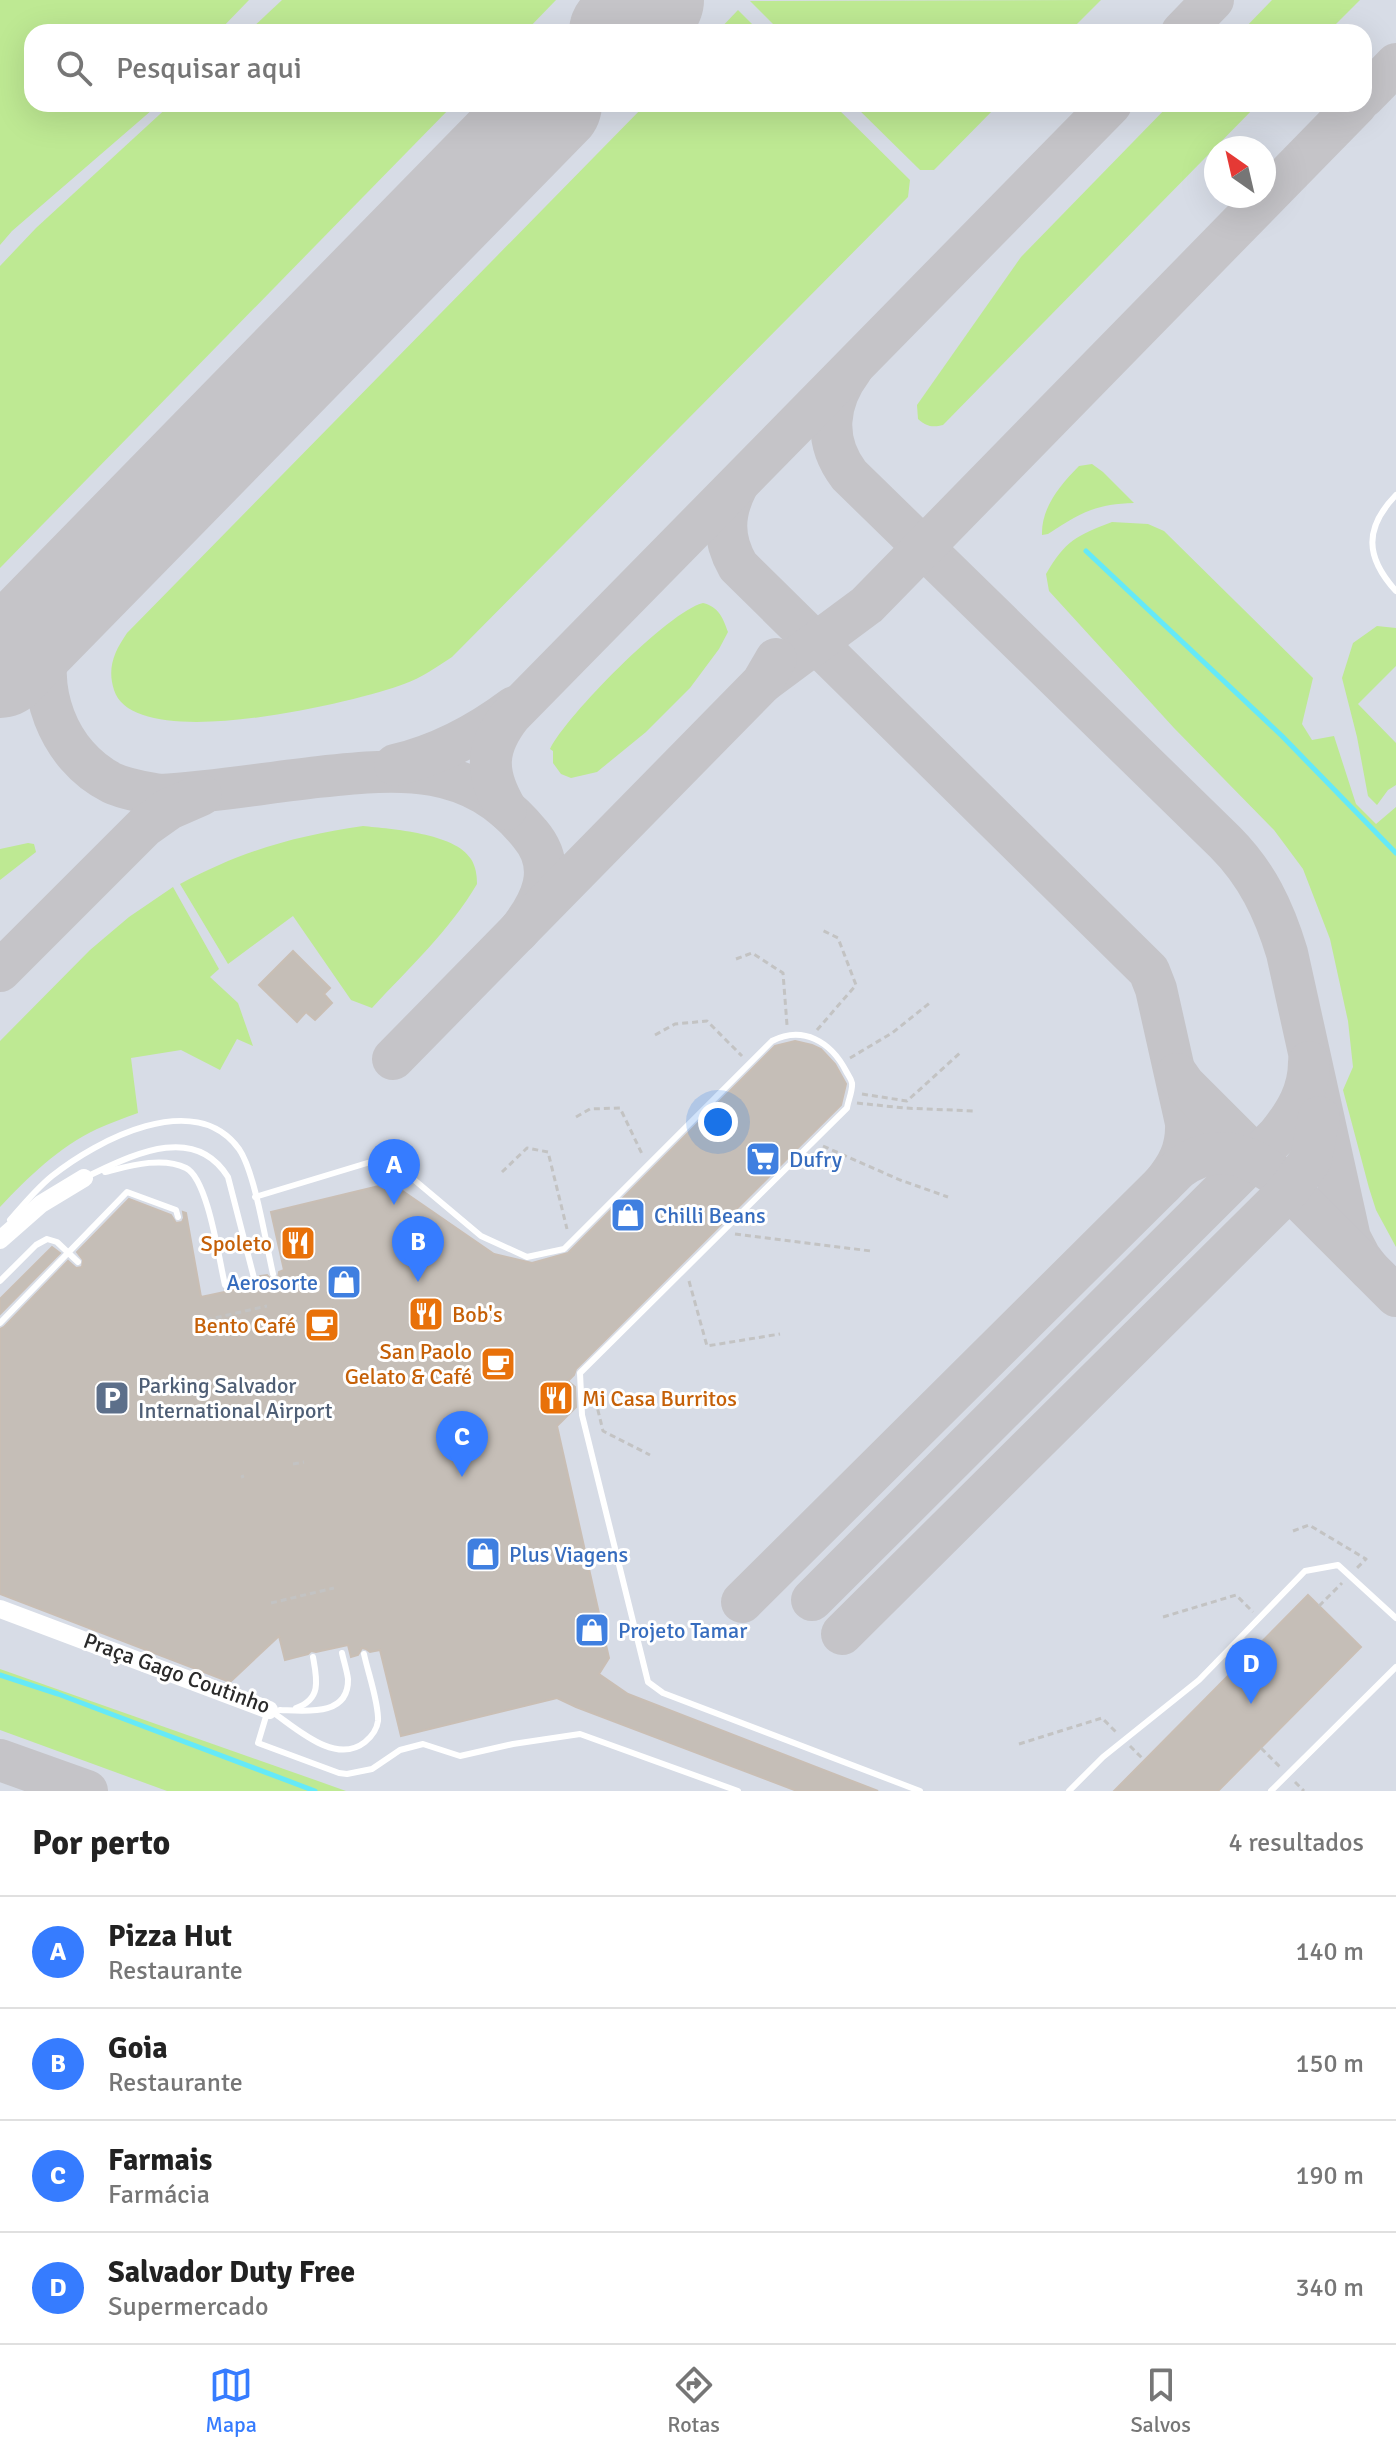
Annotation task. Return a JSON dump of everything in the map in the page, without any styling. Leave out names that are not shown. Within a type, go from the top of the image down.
[{"type":"main road","points":[[0,1240],[57,1192],[84,1178]]},
{"type":"main road","name":"Praça Gago Coutinho","points":[[0,1609],[274,1710]]},
{"type":"lane","points":[[1396,495],[1379,514],[1372,536],[1373,550],[1383,575],[1396,591]]},
{"type":"lane","points":[[255,1197],[387,1157],[481,1236],[527,1257],[564,1249],[772,1041],[801,1035],[821,1041],[842,1063],[852,1083],[847,1108],[580,1373],[582,1415],[648,1682],[663,1693],[920,1791]]},
{"type":"lane","points":[[0,1232],[51,1176],[87,1152],[142,1127],[178,1121],[213,1127],[239,1148],[248,1168],[273,1274]]},
{"type":"lane","points":[[84,1178],[152,1149],[200,1151],[221,1166],[228,1177],[254,1278]]},
{"type":"lane","points":[[84,1178],[155,1163],[188,1169],[200,1182],[204,1192],[225,1285]]},
{"type":"lane","points":[[0,1323],[127,1192],[176,1210],[178,1217]]},
{"type":"lane","points":[[0,1281],[41,1241],[52,1239],[78,1262]]},
{"type":"lane","points":[[1069,1791],[1124,1740],[1199,1680],[1305,1571],[1338,1565],[1396,1618]]},
{"type":"lane","points":[[274,1710],[320,1711],[341,1701],[347,1690],[348,1678],[342,1653]]},
{"type":"lane","points":[[274,1710],[298,1732],[338,1749],[353,1749],[364,1743],[377,1726],[364,1654]]},
{"type":"lane","name":"Praça Gago Coutinho","points":[[274,1710],[300,1707],[314,1696],[317,1679],[313,1657]]},
{"type":"lane","points":[[1271,1791],[1396,1667]]},
{"type":"lane","points":[[274,1710],[258,1743],[339,1773],[363,1771],[400,1750],[423,1744],[460,1756],[580,1734],[738,1791]]},
{"type":"path","points":[[810,1038],[856,985],[838,938],[822,930]]},
{"type":"path","points":[[736,959],[752,953],[783,973],[788,1036]]},
{"type":"path","points":[[842,1063],[892,1033],[931,1002]]},
{"type":"path","points":[[655,1035],[675,1024],[707,1021],[750,1063]]},
{"type":"path","points":[[850,1092],[907,1101],[960,1053]]},
{"type":"path","points":[[848,1102],[973,1111]]},
{"type":"path","points":[[576,1117],[590,1109],[620,1108],[649,1166]]},
{"type":"path","points":[[814,1142],[900,1180],[948,1197]]},
{"type":"path","points":[[502,1172],[527,1148],[548,1152],[567,1229]]},
{"type":"path","points":[[735,1234],[871,1251]]},
{"type":"path","points":[[689,1279],[707,1346],[780,1334]]},
{"type":"path","points":[[206,1320],[267,1306]]},
{"type":"path","points":[[593,1390],[603,1431],[650,1455]]},
{"type":"path","points":[[293,1464],[304,1462]]},
{"type":"path","points":[[271,1603],[334,1588]]},
{"type":"path","points":[[1163,1617],[1236,1595],[1259,1618]]},
{"type":"path","points":[[1019,1744],[1102,1718],[1144,1760]]},
{"type":"shaded area","points":[[0,0],[1396,0],[1396,1791],[0,1791]]},
{"type":"green space","points":[[0,0],[249,0],[226,24],[24,24],[24,112],[150,112],[12,231],[0,245]]},
{"type":"green space","points":[[282,0],[556,0],[533,24],[256,24]]},
{"type":"green space","points":[[1101,0],[1077,24],[773,24],[750,1]]},
{"type":"green space","points":[[1272,0],[1360,0],[1336,24],[1249,24]]},
{"type":"green space","points":[[738,10],[752,24],[725,24]]},
{"type":"green space","points":[[162,112],[446,112],[0,568],[0,266],[36,228]]},
{"type":"green space","points":[[638,112],[841,112],[910,180],[908,197],[441,665],[410,682],[379,692],[297,711],[202,722],[161,719],[131,709],[114,690],[112,667],[115,654],[127,633]]},
{"type":"green space","points":[[861,112],[991,112],[934,170],[920,170]]},
{"type":"green space","points":[[1162,112],[1250,112],[1227,136],[1204,136],[1204,159],[943,425],[927,425],[918,419],[917,405],[1021,257]]},
{"type":"green space","points":[[1092,464],[1134,503],[1088,511],[1042,535],[1048,506],[1059,489],[1079,466]]},
{"type":"green space","points":[[1112,522],[1148,524],[1164,531],[1313,678],[1302,724],[1312,740],[1334,736],[1356,804],[1376,824],[1396,807],[1396,1247],[1376,1210],[1343,1090],[1353,1067],[1348,1021],[1330,939],[1303,869],[1274,830],[1174,728],[1049,591],[1046,574],[1066,546]]},
{"type":"green space","points":[[703,603],[717,610],[728,632],[690,688],[646,732],[597,772],[571,778],[561,774],[553,763],[553,751],[550,749],[576,713],[644,644],[687,610]]},
{"type":"green space","points":[[1377,626],[1396,628],[1396,666],[1358,704],[1396,743],[1396,785],[1377,805],[1368,796],[1342,678],[1353,643]]},
{"type":"green space","points":[[363,826],[422,834],[451,843],[471,859],[477,881],[441,933],[372,1008],[351,1000],[293,916],[228,964],[180,884],[225,862],[269,846]]},
{"type":"green space","points":[[34,844],[36,852],[0,880],[0,849]]},
{"type":"green space","points":[[173,887],[219,969],[210,977],[238,1003],[253,1046],[237,1039],[220,1070],[181,1050],[131,1058],[138,1113],[97,1129],[70,1145],[33,1174],[0,1207],[0,1041],[90,950],[129,917]]},
{"type":"green space","points":[[0,1669],[346,1791],[167,1791],[0,1730]]},
{"type":"building","points":[[293,951],[330,988],[324,994],[332,1003],[315,1020],[306,1012],[297,1022],[259,985]]},
{"type":"building","points":[[795,1041],[821,1049],[835,1064],[846,1084],[841,1105],[576,1369],[568,1381],[575,1387],[576,1407],[557,1426],[609,1658],[599,1674],[628,1694],[878,1791],[797,1791],[557,1698],[401,1736],[380,1650],[370,1652],[362,1648],[358,1655],[351,1657],[348,1645],[311,1651],[285,1660],[279,1636],[230,1682],[0,1594],[0,1329],[68,1261],[76,1268],[82,1267],[83,1260],[77,1252],[129,1199],[171,1215],[176,1223],[182,1222],[183,1212],[186,1213],[201,1297],[262,1284],[260,1276],[267,1275],[272,1280],[278,1278],[279,1272],[284,1270],[271,1212],[391,1183],[494,1254],[532,1263],[568,1253],[775,1046]]},
{"type":"building","points":[[52,1247],[60,1253],[0,1314],[0,1299]]},
{"type":"building","points":[[1308,1595],[1361,1647],[1218,1791],[1114,1791]]},
{"type":"waterway","points":[[1086,551],[1282,736],[1396,853]]},
{"type":"waterway","points":[[0,1675],[315,1791]]},
{"type":"taxiway","points":[[1190,24],[1213,0]]},
{"type":"taxiway","points":[[1372,89],[1396,64]]},
{"type":"taxiway","points":[[506,809],[494,784],[491,761],[496,739],[511,715],[1103,112]]},
{"type":"taxiway","points":[[762,683],[867,605],[1349,112]]},
{"type":"taxiway","points":[[852,369],[837,395],[831,422],[835,449],[849,475],[1225,842],[1263,893],[1287,953],[1350,1238],[1369,1269]]},
{"type":"taxiway","points":[[737,486],[729,506],[726,526],[729,546],[738,566],[1149,971],[1156,989],[1186,1123],[1180,1157],[1162,1185]]},
{"type":"taxiway","points":[[104,561],[75,593],[57,620],[47,652],[48,696],[54,717],[77,756],[93,771],[112,783],[160,795],[378,772],[433,775],[459,782],[484,793],[508,811],[539,847],[544,860],[544,885],[534,909],[518,932]]},
{"type":"taxiway","points":[[393,1059],[762,683],[776,659]]},
{"type":"taxiway","points":[[395,765],[427,756],[457,742],[514,707]]},
{"type":"taxiway","points":[[0,971],[145,826],[169,809],[201,795]]},
{"type":"taxiway","points":[[812,1600],[1278,1135],[1300,1101],[1307,1083],[1309,1062]]},
{"type":"taxiway","points":[[1177,1074],[1396,1296]]},
{"type":"taxiway","points":[[842,1634],[1289,1190],[1311,1159],[1319,1117]]},
{"type":"taxiway","points":[[742,1602],[1178,1169],[1200,1157],[1223,1153],[1245,1157],[1268,1170]]},
{"type":"taxiway","points":[[0,1760],[87,1791]]},
{"type":"runway","points":[[629,24],[652,0]]},
{"type":"runway","points":[[0,666],[542,112]]},
{"type":"place","name":"Dufry","points":[[763,1159]]},
{"type":"place","name":"Pizza Hut","points":[[394,1205]]},
{"type":"place","name":"Chilli Beans","points":[[628,1215]]},
{"type":"place","name":"Spoleto","points":[[298,1243]]},
{"type":"place","name":"Aerosorte","points":[[344,1282]]},
{"type":"place","name":"Goia","points":[[418,1282]]},
{"type":"place","name":"Bob's","points":[[426,1314]]},
{"type":"place","name":"Bento Café","points":[[322,1325]]},
{"type":"place","name":"San Paolo Gelato & Café","points":[[498,1364]]},
{"type":"place","name":"Parking Salvador International Airport","points":[[112,1398]]},
{"type":"place","name":"Mi Casa Burritos","points":[[556,1398]]},
{"type":"place","name":"Farmais","points":[[462,1477]]},
{"type":"place","name":"Plus Viagens","points":[[483,1554]]},
{"type":"place","name":"Projeto Tamar","points":[[592,1630]]},
{"type":"place","name":"Salvador Duty Free","points":[[1251,1704]]}]
